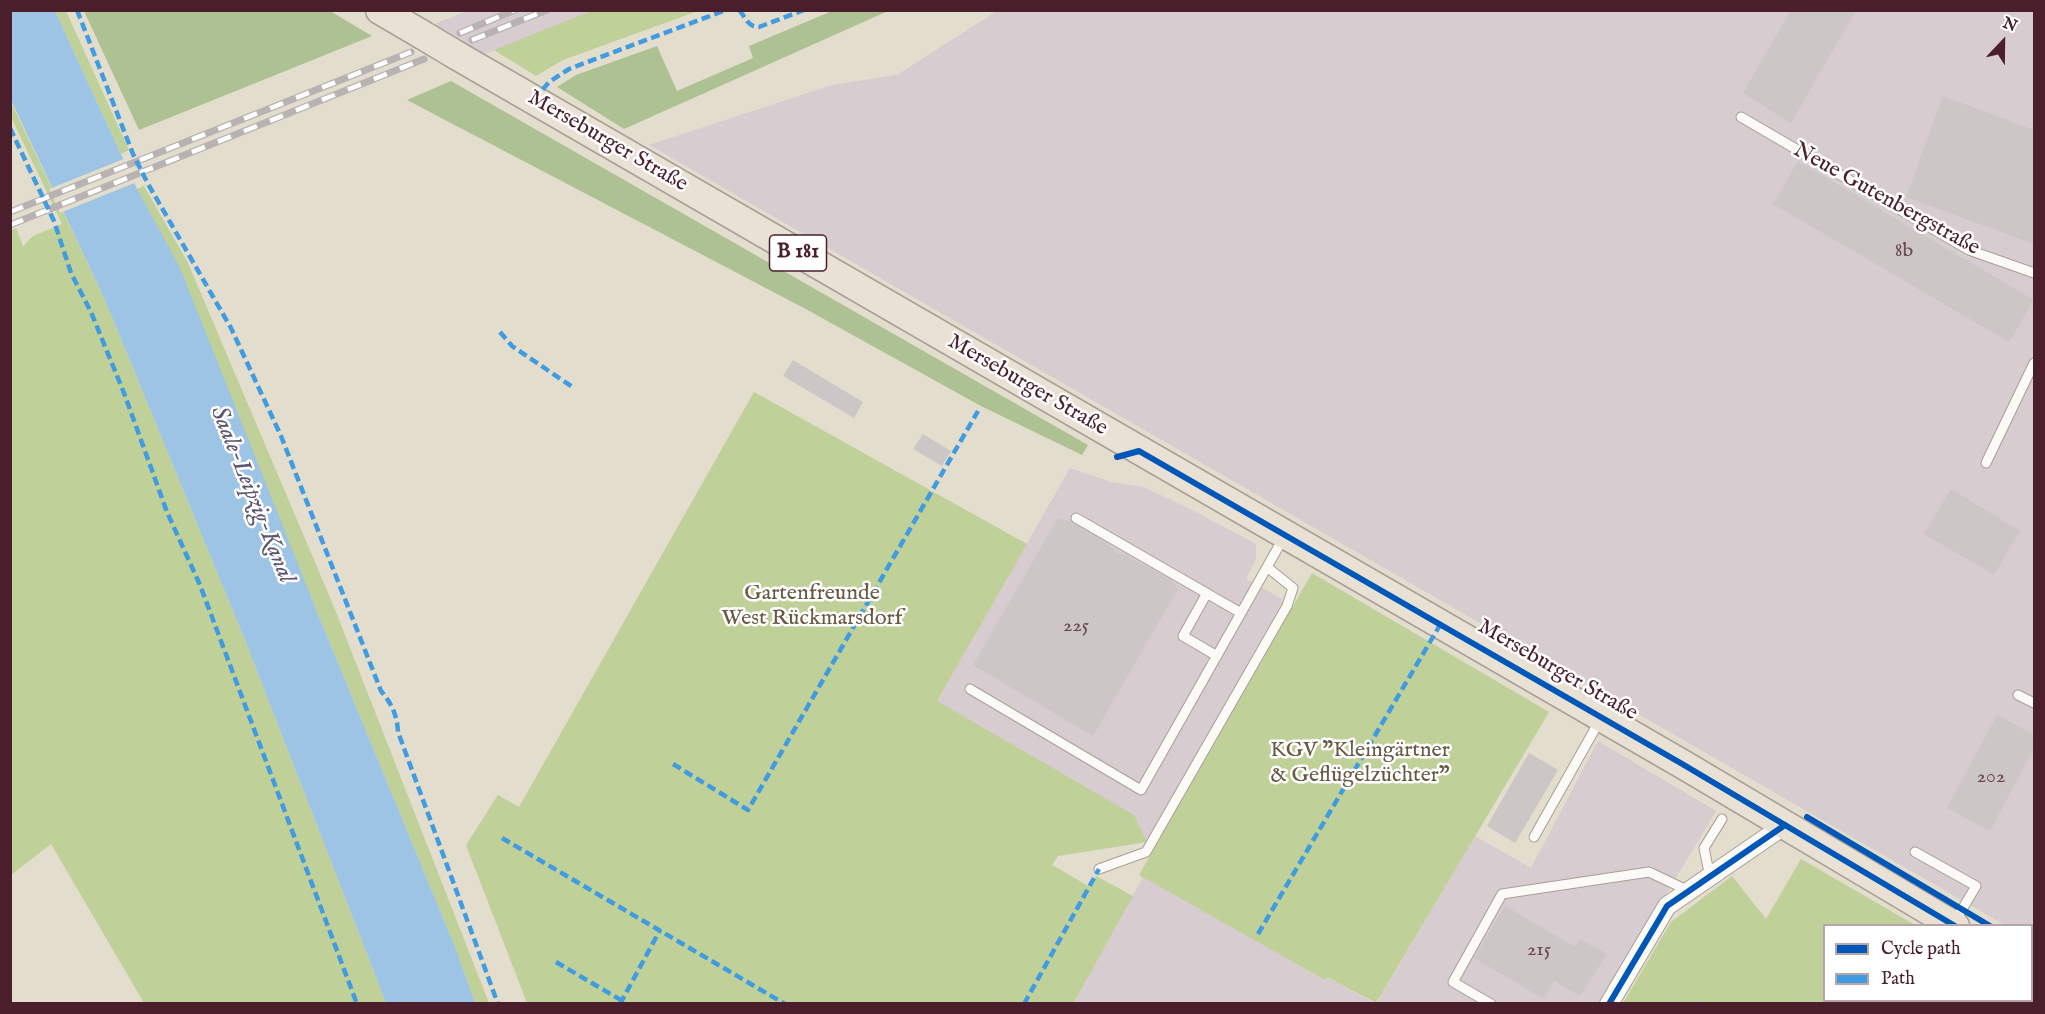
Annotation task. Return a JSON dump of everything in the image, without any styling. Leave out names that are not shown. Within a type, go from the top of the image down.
[{"type":"main road","name":"Merseburger Straße","points":[[380,10],[1952,924]]},
{"type":"street","points":[[1609,1004],[1667,906],[1785,825]]},
{"type":"lane","name":"Neue Gutenbergstraße","points":[[1741,117],[1970,250],[2034,273]]},
{"type":"lane","points":[[1986,464],[2034,363]]},
{"type":"lane","points":[[1076,518],[1241,613]]},
{"type":"lane","points":[[970,689],[1141,790],[1285,535]]},
{"type":"lane","points":[[1099,869],[1146,852],[1287,606],[1293,588],[1268,567]]},
{"type":"lane","points":[[1206,593],[1183,636],[1217,656]]},
{"type":"lane","points":[[2018,694],[2034,703]]},
{"type":"lane","points":[[1534,837],[1601,718]]},
{"type":"lane","points":[[1710,878],[1704,849],[1722,819]]},
{"type":"lane","points":[[1915,852],[1976,886],[1955,924]]},
{"type":"lane","points":[[1491,1004],[1453,982],[1502,894],[1649,872],[1689,891]]},
{"type":"path","points":[[1695,1004],[1699,996]]},
{"type":"shaded area","points":[[468,11],[594,11],[449,68],[432,25]]},
{"type":"shaded area","points":[[997,11],[2034,11],[2034,943],[2033,924],[2003,924],[649,145],[832,85],[897,75]]},
{"type":"shaded area","points":[[1070,468],[1111,482],[1144,487],[1256,544],[1256,559],[1246,579],[1284,600],[1147,842],[937,701]]},
{"type":"shaded area","points":[[1598,741],[1716,811],[1601,1003],[1376,1004],[1475,836],[1531,868]]},
{"type":"shaded area","points":[[1143,877],[1325,980],[1327,977],[1374,1003],[1073,1004]]},
{"type":"green space","points":[[594,10],[698,11],[563,60],[536,76],[494,50]]},
{"type":"green space","points":[[55,11],[66,11],[129,150],[121,154]]},
{"type":"green space","points":[[84,11],[330,11],[372,36],[139,130]]},
{"type":"green space","points":[[832,11],[888,11],[624,129],[557,87],[576,75],[657,46],[677,91],[753,58],[749,46]]},
{"type":"green space","points":[[451,81],[1088,445],[1082,455],[981,406],[802,307],[407,100]]},
{"type":"green space","points":[[10,100],[105,300],[245,640],[386,1003],[144,1003],[51,844],[11,875],[11,231],[16,228],[23,246],[33,236],[62,224],[11,117]]},
{"type":"green space","points":[[144,186],[188,263],[334,607],[489,1003],[475,1003],[457,952],[317,612],[137,189]]},
{"type":"green space","name":"Gartenfreunde West Rückmarsdorf","points":[[754,392],[1027,544],[937,701],[1134,815],[1147,842],[1058,856],[1052,865],[1090,887],[1096,876],[1133,896],[1073,1004],[527,1003],[466,845],[498,795],[519,807]]},
{"type":"green space","name":"KGV \"Kleingärtner & Geflügelzüchter\"","points":[[1312,573],[1549,712],[1376,1003],[1327,977],[1325,980],[1139,875]]},
{"type":"green space","points":[[1801,859],[1913,924],[1823,924],[1823,1002],[1997,1002],[1623,1003],[1671,922],[1732,876],[1766,919]]},
{"type":"water","name":"Saale-Leipzig-Kanal","points":[[10,11],[55,11],[137,189],[180,268],[317,612],[457,952],[475,1003],[386,1003],[245,640],[105,300],[11,100]]},
{"type":"pier","points":[[126,158],[137,182],[60,213],[49,189]]},
{"type":"building","points":[[1791,10],[1856,10],[1791,123],[1743,93]]},
{"type":"building","points":[[1943,96],[2034,130],[2034,244],[1906,197]]},
{"type":"building","points":[[1798,161],[2034,300],[2009,342],[1773,204]]},
{"type":"building","points":[[793,360],[863,402],[854,418],[783,376]]},
{"type":"building","points":[[923,434],[951,451],[942,466],[913,449]]},
{"type":"building","points":[[1951,489],[2020,531],[1994,575],[1924,534]]},
{"type":"building","points":[[1058,518],[1070,521],[1110,545],[1117,553],[1128,556],[1171,580],[1178,589],[1093,736],[973,665]]},
{"type":"building","points":[[1997,715],[2034,735],[2034,748],[1990,831],[1947,808]]},
{"type":"building","points":[[1529,753],[1558,770],[1515,843],[1487,826]]},
{"type":"building","points":[[1505,906],[1575,947],[1579,939],[1607,954],[1580,996],[1554,981],[1544,999],[1474,958]]},
{"type":"railway","points":[[460,33],[515,10]]},
{"type":"railway","points":[[472,40],[547,10]]},
{"type":"railway","points":[[10,212],[411,52]]},
{"type":"railway","points":[[10,225],[424,59]]},
{"type":"marked path","points":[[77,10],[133,154],[231,328],[281,436],[381,691],[393,710],[398,732],[498,1004]]},
{"type":"marked path","points":[[534,100],[549,82],[569,69],[726,10]]},
{"type":"marked path","points":[[739,10],[755,27],[804,10]]},
{"type":"marked path","points":[[10,128],[54,221],[71,273],[91,312],[124,393],[167,512],[200,585],[357,1004]]},
{"type":"marked path","points":[[500,332],[512,346],[574,388]]},
{"type":"marked path","points":[[673,764],[748,810],[978,411]]},
{"type":"marked path","points":[[1258,934],[1440,625]]},
{"type":"marked path","points":[[502,838],[785,1004]]},
{"type":"marked path","points":[[1024,1004],[1099,869]]},
{"type":"marked path","points":[[620,1004],[660,930]]},
{"type":"marked path","points":[[556,962],[626,1003]]},
{"type":"cycle path","points":[[1117,457],[1139,451],[1684,765],[1952,924]]},
{"type":"cycle path","points":[[1807,817],[1987,924]]},
{"type":"cycle path","points":[[1609,1004],[1667,906],[1785,825]]}]
